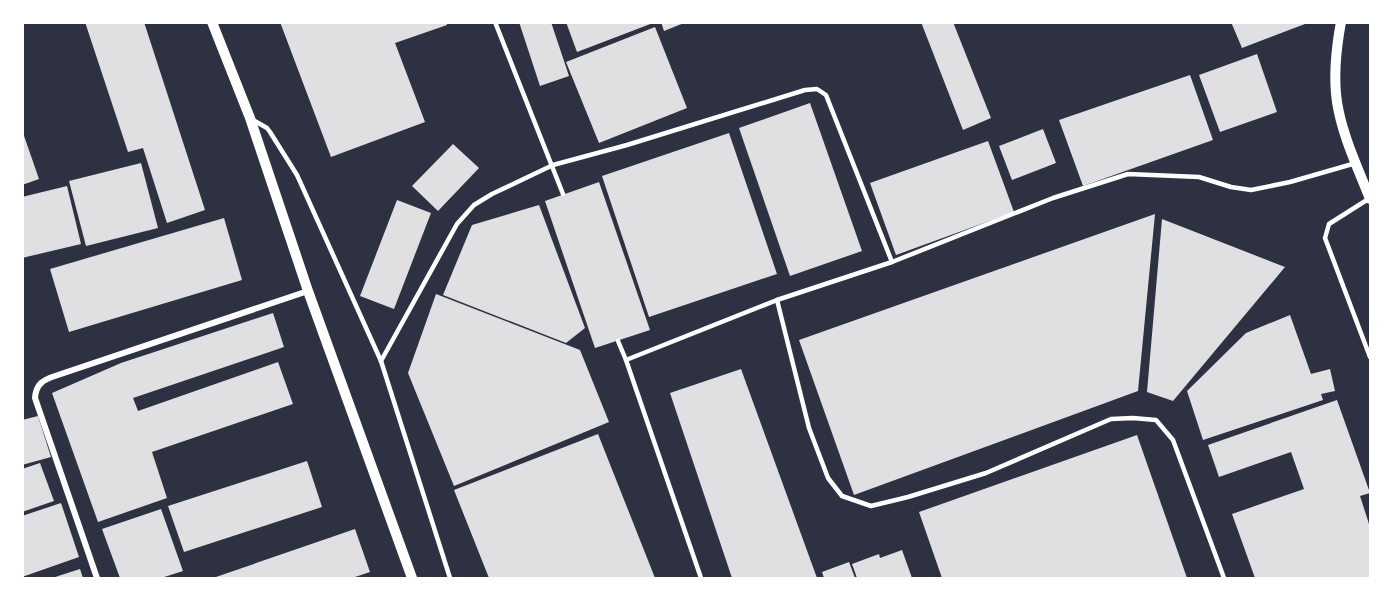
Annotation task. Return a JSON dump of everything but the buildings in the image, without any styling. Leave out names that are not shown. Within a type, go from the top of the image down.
[{"type":"street","points":[[212,22],[250,118],[308,291],[412,579]]},
{"type":"street","points":[[1341,22],[1336,46],[1338,104],[1370,199]]},
{"type":"street","points":[[97,579],[35,398],[37,387],[43,380],[308,291]]},
{"type":"lane","points":[[495,22],[563,194]]},
{"type":"lane","points":[[381,361],[457,224],[474,205],[553,165],[627,146],[805,90],[817,89],[826,95],[892,262]]},
{"type":"lane","points":[[250,118],[262,124],[270,132],[297,175],[381,361],[450,579]]},
{"type":"lane","points":[[626,360],[777,300],[892,262],[1053,198],[1128,174],[1199,177],[1251,190],[1290,182],[1356,163]]},
{"type":"lane","points":[[1370,199],[1329,224],[1324,238],[1371,357]]},
{"type":"lane","points":[[777,300],[809,428],[828,478],[842,496],[871,506],[986,473],[1111,419],[1155,420],[1173,440],[1224,579]]},
{"type":"lane","points":[[618,341],[701,579]]}]
